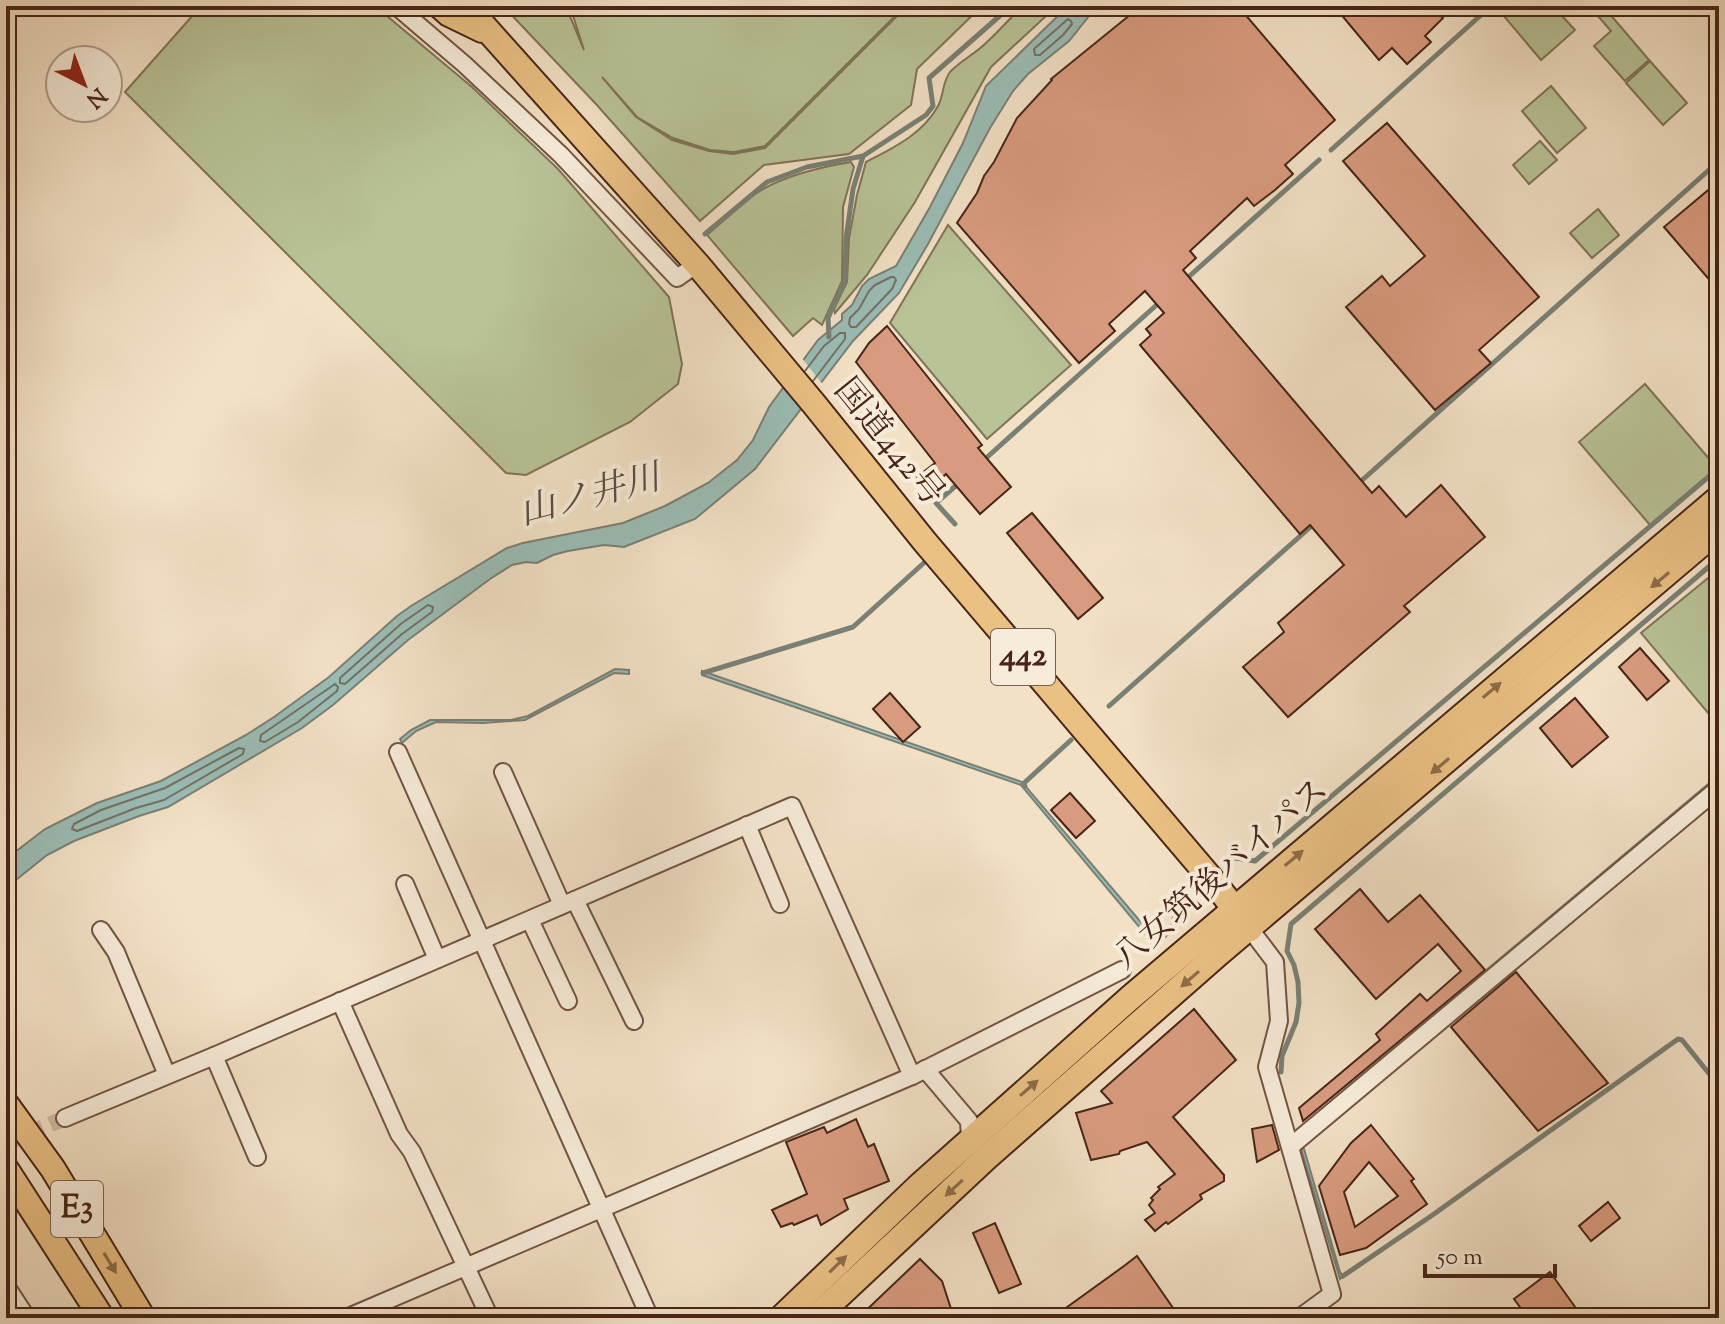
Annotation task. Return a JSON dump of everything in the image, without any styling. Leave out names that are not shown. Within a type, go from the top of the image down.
[{"type":"highway","points":[[440,6],[449,14],[492,34]]},
{"type":"highway","name":"国道442号","points":[[466,6],[697,264],[925,542],[1250,929]]},
{"type":"highway","name":"八女筑後バイパス","points":[[815,1318],[978,1149],[1234,909],[1719,498]]},
{"type":"highway","name":"八女筑後バイパス","points":[[781,1318],[978,1149],[1250,929],[1719,529]]},
{"type":"highway","points":[[6,1087],[53,1169]]},
{"type":"highway","name":"E3","points":[[6,1104],[53,1169],[143,1318]]},
{"type":"highway","name":"E3","points":[[6,1169],[99,1314]]},
{"type":"highway","points":[[6,1194],[74,1288],[99,1314]]},
{"type":"street","points":[[396,6],[464,64],[561,155],[677,278],[697,264]]},
{"type":"street","points":[[398,752],[650,1318]]},
{"type":"street","points":[[503,772],[634,1021]]},
{"type":"street","points":[[1291,1146],[1719,788]]},
{"type":"street","points":[[65,1118],[792,806],[919,1072],[969,1121],[978,1149]]},
{"type":"street","points":[[747,825],[780,904]]},
{"type":"street","points":[[405,884],[437,959]]},
{"type":"street","points":[[530,920],[568,1001]]},
{"type":"street","points":[[1250,929],[1275,962],[1279,1021],[1267,1067],[1332,1294],[1299,1318]]},
{"type":"street","points":[[101,930],[116,952],[167,1075]]},
{"type":"street","points":[[346,1318],[919,1072],[1122,970]]},
{"type":"street","points":[[340,1001],[399,1134],[412,1152],[490,1318]]},
{"type":"street","points":[[214,1056],[257,1157]]},
{"type":"street","points":[[6,1286],[27,1318]]},
{"type":"green space","points":[[201,6],[375,6],[472,87],[558,169],[669,297],[682,364],[678,384],[630,422],[526,475],[506,473],[125,92]]},
{"type":"green space","points":[[503,6],[568,6],[584,50],[570,6],[905,6],[765,146],[734,152],[710,150],[673,138],[637,117],[602,77],[636,117],[672,140],[709,151],[733,154],[765,148],[907,6],[982,6],[917,69],[911,105],[849,154],[764,165],[700,221]]},
{"type":"green space","points":[[1023,6],[1062,6],[1047,15],[991,67],[915,202],[867,275],[835,313],[847,282],[849,238],[866,162],[924,125],[938,106],[950,72],[984,45]]},
{"type":"green space","points":[[1501,6],[1553,6],[1575,30],[1541,60],[1498,9]]},
{"type":"green space","points":[[1592,6],[1603,6],[1649,60],[1625,81],[1594,46],[1611,31]]},
{"type":"green space","points":[[1650,61],[1687,103],[1663,125],[1626,83]]},
{"type":"green space","points":[[1551,86],[1586,128],[1557,153],[1522,111]]},
{"type":"green space","points":[[1540,141],[1557,160],[1529,184],[1513,165]]},
{"type":"green space","points":[[851,162],[854,167],[843,207],[842,281],[822,325],[813,318],[793,336],[707,235],[765,188],[801,174]]},
{"type":"green space","points":[[1598,209],[1619,235],[1592,258],[1570,233]]},
{"type":"green space","points":[[948,225],[1071,365],[987,439],[890,323]]},
{"type":"green space","points":[[1645,384],[1717,468],[1650,525],[1579,442]]},
{"type":"green space","points":[[1719,569],[1719,726],[1641,633]]},
{"type":"water","points":[[1068,6],[1097,6],[1069,41],[1028,74],[1013,91],[899,293],[853,341],[755,469],[695,519],[624,547],[604,545],[553,555],[537,563],[512,565],[408,640],[302,728],[168,807],[74,841],[47,855],[6,888],[6,859],[45,829],[97,803],[161,781],[246,735],[329,677],[397,616],[507,548],[623,523],[665,506],[708,483],[737,460],[753,440],[769,407],[818,340],[842,320],[842,314],[852,305],[862,286],[869,279],[896,266],[963,143],[986,86]]},
{"type":"water","points":[[615,669],[629,670],[629,674],[614,673],[525,720],[436,722],[416,731],[402,743],[400,739],[430,720],[511,720],[528,716]]},
{"type":"water","points":[[702,671],[1022,782],[1156,940],[1161,938],[1162,941],[1156,947],[1021,785],[702,675]]},
{"type":"water","points":[[1301,1149],[1304,1149],[1343,1276],[1340,1279]]},
{"type":"pier","points":[[801,357],[824,386],[803,412],[781,384]]},
{"type":"building","points":[[1141,6],[1238,6],[1335,120],[1285,165],[1293,174],[1254,206],[1247,198],[1190,251],[1196,258],[1183,270],[1372,493],[1379,486],[1406,517],[1441,485],[1485,537],[1404,606],[1410,612],[1288,717],[1243,667],[1284,632],[1278,623],[1344,565],[1310,525],[1300,534],[1140,345],[1151,335],[1146,329],[1164,313],[1145,291],[1109,324],[1115,331],[1079,363],[957,223],[977,193],[1017,118],[1051,79]]},
{"type":"building","points":[[1334,6],[1449,6],[1440,15],[1443,18],[1425,36],[1431,42],[1407,64],[1392,48],[1379,60]]},
{"type":"building","points":[[1387,123],[1539,297],[1479,350],[1491,363],[1435,410],[1346,307],[1382,276],[1390,286],[1425,256],[1343,161]]},
{"type":"building","points":[[1719,181],[1719,291],[1664,227]]},
{"type":"building","points":[[887,326],[982,445],[978,448],[1011,487],[980,514],[946,474],[928,491],[917,477],[935,463],[856,362],[869,343]]},
{"type":"building","points":[[1032,513],[1103,598],[1078,619],[1007,533]]},
{"type":"building","points":[[1640,648],[1669,681],[1647,700],[1619,667]]},
{"type":"building","points":[[890,693],[920,727],[903,742],[873,709]]},
{"type":"building","points":[[1575,698],[1608,737],[1572,767],[1540,728]]},
{"type":"building","points":[[1070,793],[1095,821],[1076,838],[1051,810]]},
{"type":"building","points":[[1360,889],[1388,922],[1420,895],[1485,970],[1303,1121],[1299,1108],[1380,1040],[1376,1034],[1420,994],[1427,1001],[1461,971],[1438,944],[1376,999],[1315,929]]},
{"type":"building","points":[[1516,972],[1608,1083],[1538,1131],[1451,1027]]},
{"type":"building","points":[[1194,1009],[1236,1060],[1173,1117],[1224,1175],[1224,1181],[1200,1195],[1202,1199],[1155,1231],[1145,1220],[1155,1213],[1149,1205],[1153,1200],[1151,1198],[1160,1189],[1158,1187],[1175,1174],[1147,1142],[1119,1154],[1091,1160],[1076,1113],[1112,1103],[1101,1091]]},
{"type":"building","points":[[856,1119],[868,1147],[874,1144],[889,1181],[844,1199],[848,1209],[821,1225],[817,1215],[781,1227],[772,1210],[807,1194],[786,1142],[824,1127],[827,1133]]},
{"type":"building","points":[[1272,1125],[1279,1150],[1257,1162],[1252,1129]]},
{"type":"building","points":[[1371,1125],[1414,1179],[1411,1181],[1427,1204],[1366,1248],[1340,1255],[1319,1186],[1351,1143]],"holes":[[[1369,1162],[1398,1196],[1355,1227],[1344,1192]]]},
{"type":"building","points":[[1608,1202],[1620,1218],[1591,1241],[1579,1226]]},
{"type":"building","points":[[995,1223],[1021,1284],[999,1293],[973,1233]]},
{"type":"building","points":[[1137,1256],[1180,1318],[1052,1318],[1124,1266]]},
{"type":"building","points":[[920,1259],[942,1281],[954,1318],[858,1318]]},
{"type":"building","points":[[1550,1272],[1583,1318],[1528,1318],[1514,1299]]},
{"type":"waterway","points":[[705,234],[767,182],[807,167],[863,156],[926,115],[933,106],[929,78],[1011,6]]},
{"type":"waterway","points":[[1331,150],[1491,6]]},
{"type":"waterway","points":[[829,337],[828,318],[845,280],[846,239],[853,189],[863,156]]},
{"type":"waterway","points":[[1184,281],[1319,160]]},
{"type":"waterway","points":[[1359,483],[1719,161]]},
{"type":"waterway","points":[[984,460],[1161,301]]},
{"type":"waterway","points":[[1235,858],[1255,861],[1719,468]]},
{"type":"waterway","points":[[955,524],[936,503],[959,483]]},
{"type":"waterway","points":[[1109,706],[1316,522]]},
{"type":"waterway","points":[[1281,1072],[1282,1056],[1296,1022],[1299,1003],[1298,982],[1287,951],[1291,924],[1719,558]]},
{"type":"waterway","points":[[703,673],[853,627],[926,561]]},
{"type":"waterway","points":[[1025,786],[1023,784],[1071,740]]},
{"type":"waterway","points":[[1447,1005],[1719,777]]},
{"type":"waterway","points":[[1157,942],[1172,929],[1180,890]]},
{"type":"waterway","points":[[1343,1276],[1678,1039],[1719,1086]]},
{"type":"tunnel","points":[[6,1143],[65,1118]]},
{"type":"water label","name":"山ノ井川","points":[[590,497]]}]
